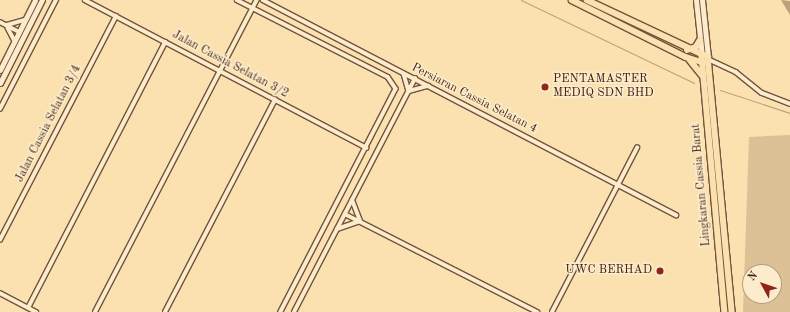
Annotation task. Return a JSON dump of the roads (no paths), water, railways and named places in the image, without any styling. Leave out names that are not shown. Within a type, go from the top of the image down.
[{"type":"main road","points":[[572,0],[687,58],[703,77]]},
{"type":"main road","points":[[588,0],[705,59]]},
{"type":"main road","points":[[687,50],[696,47],[700,40]]},
{"type":"main road","points":[[687,58],[705,59]]},
{"type":"main road","name":"Lingkaran Cassia Barat","points":[[705,59],[703,77],[725,312]]},
{"type":"main road","name":"Lingkaran Cassia Barat","points":[[705,59],[732,312]]},
{"type":"street","points":[[0,70],[15,40],[22,33],[25,20],[35,0]]},
{"type":"street","points":[[0,83],[22,33],[42,0]]},
{"type":"street","points":[[0,110],[56,0]]},
{"type":"street","name":"Jalan Cassia Selatan 3/2","points":[[85,0],[367,148]]},
{"type":"street","points":[[237,0],[395,83],[394,96],[281,312]]},
{"type":"street","points":[[95,312],[258,0]]},
{"type":"street","name":"Persiaran Cassia Selatan 4","points":[[263,0],[676,216]]},
{"type":"street","points":[[696,0],[700,40],[705,59]]},
{"type":"street","points":[[702,0],[705,59]]},
{"type":"street","name":"Jalan Cassia Selatan 3/4","points":[[0,240],[116,16]]},
{"type":"street","points":[[6,26],[25,20]]},
{"type":"street","points":[[0,22],[22,33]]},
{"type":"street","points":[[6,26],[15,40]]},
{"type":"street","points":[[28,308],[165,42]]},
{"type":"street","points":[[705,59],[736,72],[762,94],[790,104]]},
{"type":"street","points":[[403,73],[409,91]]},
{"type":"street","points":[[294,312],[415,79]]},
{"type":"street","points":[[409,91],[428,86]]},
{"type":"street","points":[[165,312],[275,100]]},
{"type":"street","points":[[552,312],[637,148]]},
{"type":"street","points":[[352,200],[360,221]]},
{"type":"street","points":[[346,214],[537,312]]},
{"type":"street","points":[[337,229],[360,221]]},
{"type":"street","points":[[0,293],[36,312]]},
{"type":"waterway","points":[[521,0],[694,83]]},
{"type":"waterway","points":[[720,90],[790,113]]},
{"type":"place","name":"PENTAMASTER MEDIQ SDN BHD","points":[[545,87]]},
{"type":"place","name":"UWC BERHAD","points":[[660,271]]}]
